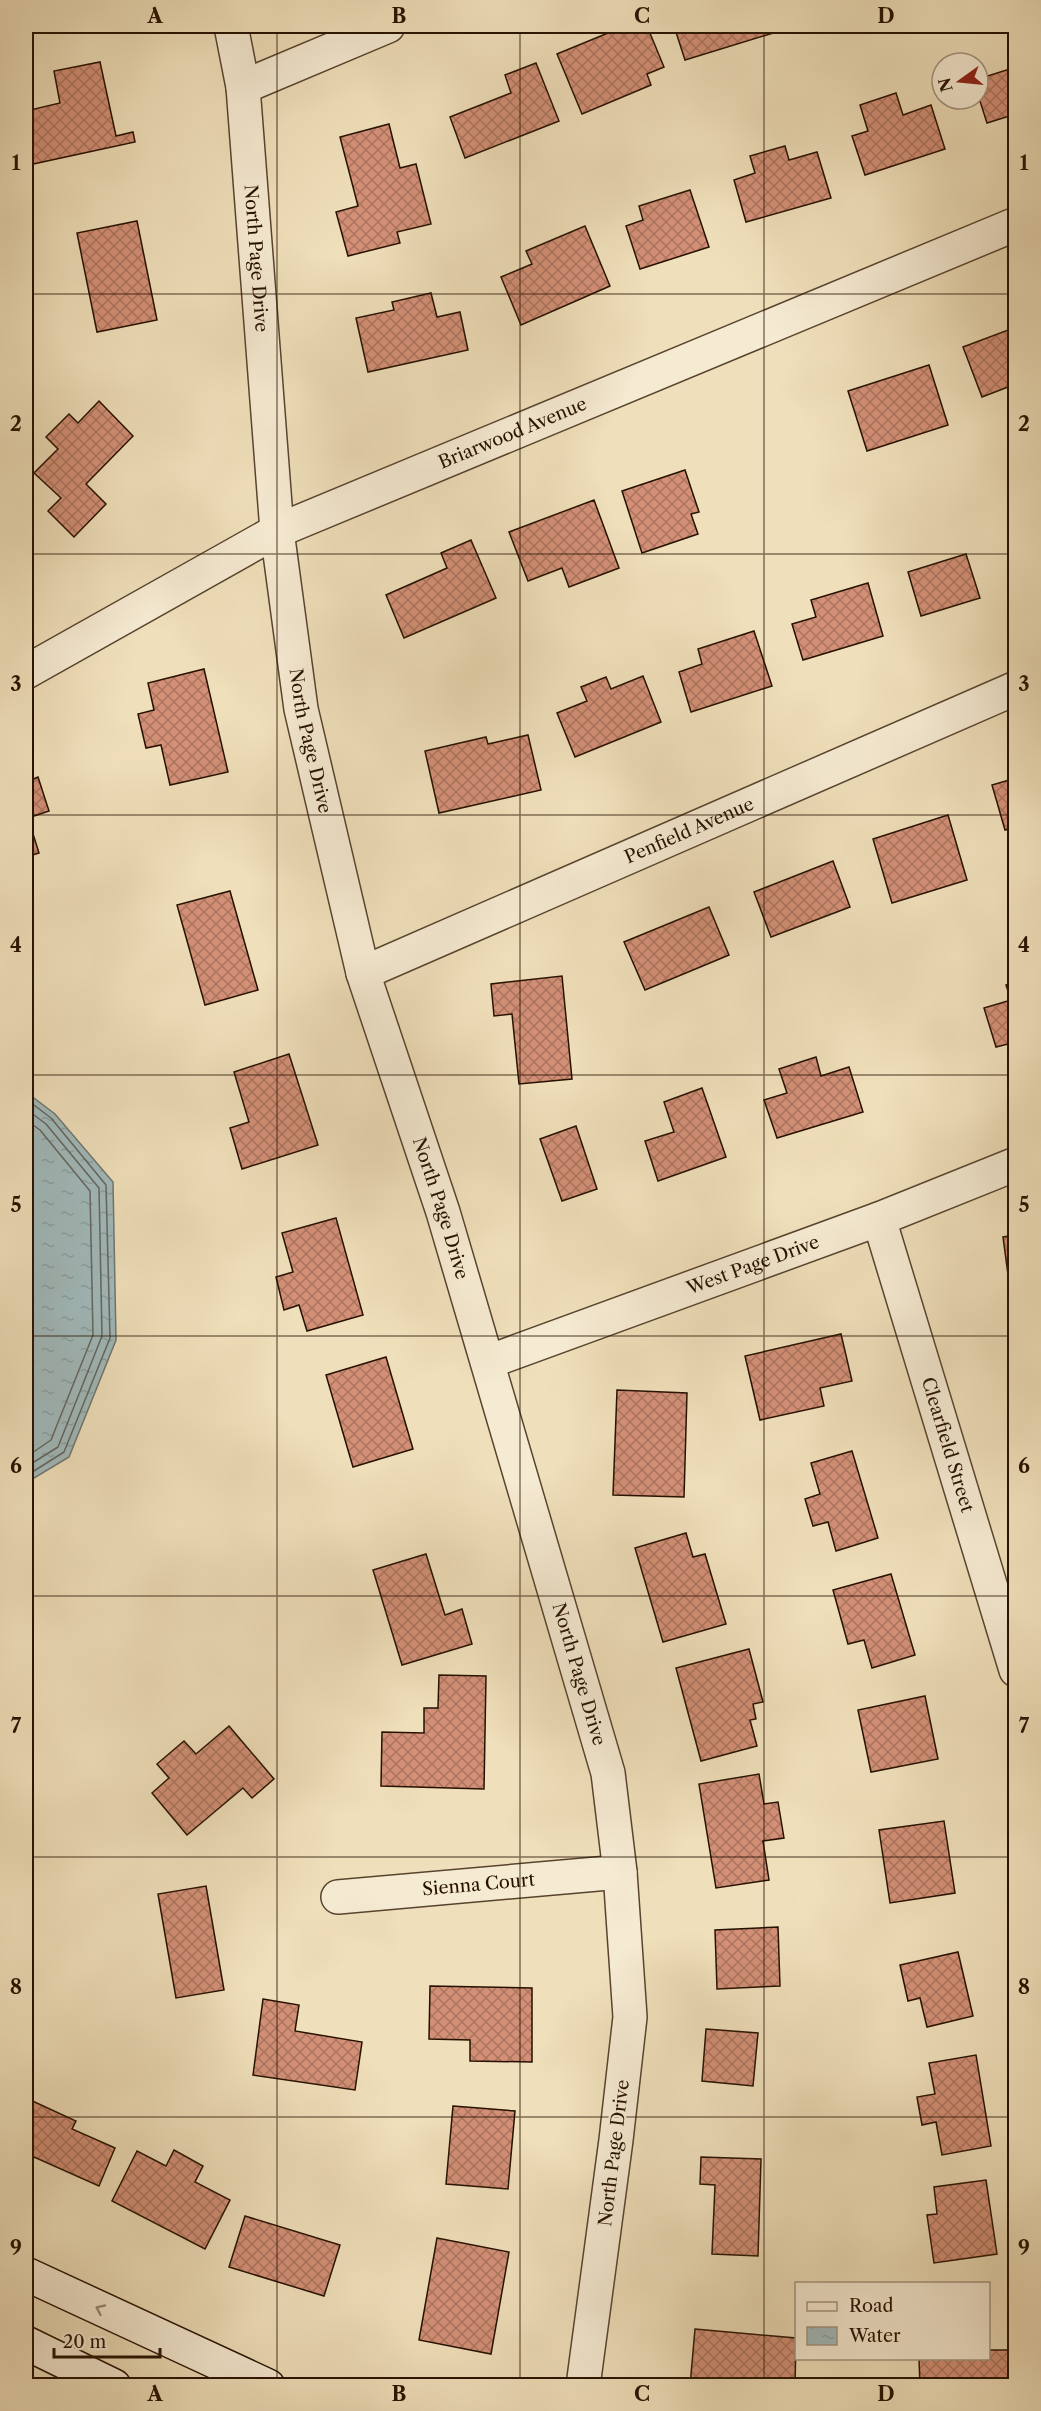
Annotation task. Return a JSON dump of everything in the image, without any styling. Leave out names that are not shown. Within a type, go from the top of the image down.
[{"type":"street","name":"North Page Drive","points":[[231,26],[243,87],[277,531],[301,709],[363,973],[443,1212],[608,1773],[620,1872],[630,2017],[583,2385]]},
{"type":"street","points":[[243,87],[388,26]]},
{"type":"street","name":"Briarwood Avenue","points":[[26,672],[277,531],[1016,224]]},
{"type":"street","name":"Penfield Avenue","points":[[363,973],[1016,688]]},
{"type":"street","name":"West Page Drive","points":[[488,1362],[879,1219],[1016,1164]]},
{"type":"street","name":"Clearfield Street","points":[[879,1219],[1004,1590],[1016,1670]]},
{"type":"street","name":"Sienna Court","points":[[338,1896],[620,1872]]},
{"type":"street","points":[[26,2274],[268,2385]]},
{"type":"street","points":[[26,2343],[114,2385]]},
{"type":"water","points":[[26,1092],[55,1114],[113,1182],[116,1340],[69,1457],[26,1483]]},
{"type":"building","points":[[625,26],[647,26],[664,67],[647,74],[651,85],[582,114],[557,54]]},
{"type":"building","points":[[674,26],[782,26],[783,30],[685,60]]},
{"type":"building","points":[[100,62],[116,136],[133,132],[135,142],[33,164],[26,128],[26,111],[60,103],[54,71]]},
{"type":"building","points":[[536,63],[559,121],[465,158],[450,117],[511,93],[505,75]]},
{"type":"building","points":[[1016,67],[1016,114],[987,123],[983,111],[990,111],[990,75]]},
{"type":"building","points":[[896,93],[903,115],[930,105],[930,111],[933,111],[945,149],[865,175],[852,136],[868,131],[860,105]]},
{"type":"building","points":[[389,124],[400,168],[416,164],[431,224],[397,232],[400,243],[348,256],[336,212],[358,206],[340,137]]},
{"type":"building","points":[[785,146],[789,160],[817,152],[831,198],[746,222],[734,180],[755,173],[750,156]]},
{"type":"building","points":[[690,190],[709,247],[640,269],[626,226],[643,220],[639,206]]},
{"type":"building","points":[[137,221],[157,320],[97,332],[77,233]]},
{"type":"building","points":[[585,226],[610,286],[521,325],[501,277],[532,264],[526,251]]},
{"type":"building","points":[[431,293],[437,317],[460,312],[468,350],[368,372],[356,318],[394,310],[392,302]]},
{"type":"building","points":[[1016,327],[1016,384],[982,397],[963,347]]},
{"type":"building","points":[[929,365],[948,425],[867,451],[848,391]]},
{"type":"building","points":[[99,401],[133,436],[86,484],[106,504],[74,537],[48,511],[61,498],[34,473],[58,449],[46,437],[69,414],[78,423]]},
{"type":"building","points":[[685,470],[699,512],[691,514],[698,534],[642,553],[622,491]]},
{"type":"building","points":[[594,500],[619,568],[569,587],[562,568],[528,581],[509,532]]},
{"type":"building","points":[[471,540],[496,598],[404,638],[386,595],[447,568],[441,553]]},
{"type":"building","points":[[966,554],[980,598],[921,616],[908,572]]},
{"type":"building","points":[[868,583],[883,636],[803,660],[792,624],[816,617],[811,600]]},
{"type":"building","points":[[754,631],[772,686],[691,712],[679,672],[702,664],[698,649]]},
{"type":"building","points":[[204,669],[228,772],[170,785],[161,745],[146,748],[138,714],[154,710],[148,683]]},
{"type":"building","points":[[643,676],[661,722],[575,757],[557,713],[587,701],[581,687],[606,677],[611,689]]},
{"type":"building","points":[[528,735],[541,790],[439,813],[425,751],[486,737],[488,744]]},
{"type":"building","points":[[38,777],[49,811],[28,818],[39,853],[26,857],[26,782]]},
{"type":"building","points":[[1016,778],[1016,827],[1005,830],[992,785]]},
{"type":"building","points":[[948,815],[967,880],[892,903],[873,839]]},
{"type":"building","points":[[833,861],[850,907],[771,937],[754,892]]},
{"type":"building","points":[[230,891],[258,990],[205,1005],[177,905]]},
{"type":"building","points":[[709,907],[729,955],[645,990],[624,942]]},
{"type":"building","points":[[562,976],[572,1079],[519,1084],[512,1014],[494,1016],[491,984]]},
{"type":"building","points":[[1016,982],[1016,1042],[996,1047],[984,1008],[1011,1000],[1006,985]]},
{"type":"building","points":[[289,1054],[318,1145],[242,1169],[230,1128],[249,1122],[234,1072]]},
{"type":"building","points":[[816,1057],[821,1076],[849,1067],[863,1112],[777,1138],[764,1100],[787,1093],[779,1069]]},
{"type":"building","points":[[702,1088],[726,1157],[658,1181],[645,1141],[674,1132],[664,1102]]},
{"type":"building","points":[[576,1126],[597,1189],[562,1201],[540,1139]]},
{"type":"building","points":[[336,1218],[363,1315],[307,1331],[299,1305],[284,1310],[276,1277],[293,1272],[282,1233]]},
{"type":"building","points":[[1016,1235],[1016,1296],[1011,1297],[1003,1237]]},
{"type":"building","points":[[841,1334],[852,1381],[820,1388],[824,1406],[760,1420],[745,1356]]},
{"type":"building","points":[[386,1357],[413,1449],[353,1467],[326,1375]]},
{"type":"building","points":[[617,1390],[687,1393],[684,1497],[613,1495]]},
{"type":"building","points":[[852,1451],[878,1538],[836,1551],[828,1522],[813,1526],[805,1499],[820,1494],[811,1463]]},
{"type":"building","points":[[686,1533],[693,1557],[705,1554],[726,1624],[663,1642],[635,1548]]},
{"type":"building","points":[[426,1554],[445,1615],[462,1609],[472,1644],[402,1665],[373,1570]]},
{"type":"building","points":[[891,1574],[915,1655],[872,1668],[864,1640],[848,1644],[833,1590]]},
{"type":"building","points":[[749,1649],[763,1702],[753,1704],[756,1719],[750,1720],[757,1746],[701,1761],[676,1668]]},
{"type":"building","points":[[439,1675],[486,1676],[484,1789],[381,1786],[382,1732],[424,1733],[424,1708],[438,1708]]},
{"type":"building","points":[[925,1696],[938,1759],[871,1772],[858,1710]]},
{"type":"building","points":[[229,1726],[274,1779],[252,1798],[243,1788],[187,1835],[152,1793],[169,1778],[157,1764],[184,1741],[196,1754]]},
{"type":"building","points":[[759,1774],[764,1804],[778,1802],[784,1838],[763,1841],[769,1880],[716,1888],[699,1784]]},
{"type":"building","points":[[944,1821],[955,1893],[890,1903],[879,1830]]},
{"type":"building","points":[[206,1886],[224,1990],[176,1998],[158,1894]]},
{"type":"building","points":[[778,1927],[780,1986],[717,1989],[715,1930]]},
{"type":"building","points":[[958,1952],[973,2016],[927,2027],[920,1998],[908,2001],[900,1965]]},
{"type":"building","points":[[430,1986],[532,1988],[532,2062],[470,2061],[470,2040],[429,2039]]},
{"type":"building","points":[[263,1999],[299,2005],[295,2031],[362,2042],[355,2090],[253,2075]]},
{"type":"building","points":[[706,2029],[758,2033],[753,2086],[702,2081]]},
{"type":"building","points":[[976,2055],[991,2146],[942,2155],[936,2122],[922,2125],[917,2097],[935,2094],[929,2063]]},
{"type":"building","points":[[26,2098],[76,2121],[72,2129],[115,2148],[99,2186],[34,2157],[26,2172]]},
{"type":"building","points":[[453,2106],[515,2111],[508,2189],[446,2184]]},
{"type":"building","points":[[174,2150],[203,2166],[195,2182],[230,2200],[205,2249],[112,2201],[137,2151],[166,2166]]},
{"type":"building","points":[[701,2157],[761,2159],[758,2256],[712,2254],[715,2185],[700,2184]]},
{"type":"building","points":[[986,2180],[997,2254],[934,2263],[927,2215],[937,2214],[934,2187]]},
{"type":"building","points":[[245,2216],[340,2245],[324,2296],[229,2267]]},
{"type":"building","points":[[437,2238],[509,2252],[491,2354],[419,2340]]},
{"type":"building","points":[[695,2329],[795,2338],[795,2386],[690,2386]]},
{"type":"building","points":[[990,2350],[1016,2350],[1016,2386],[920,2386],[919,2360],[990,2360]]}]
